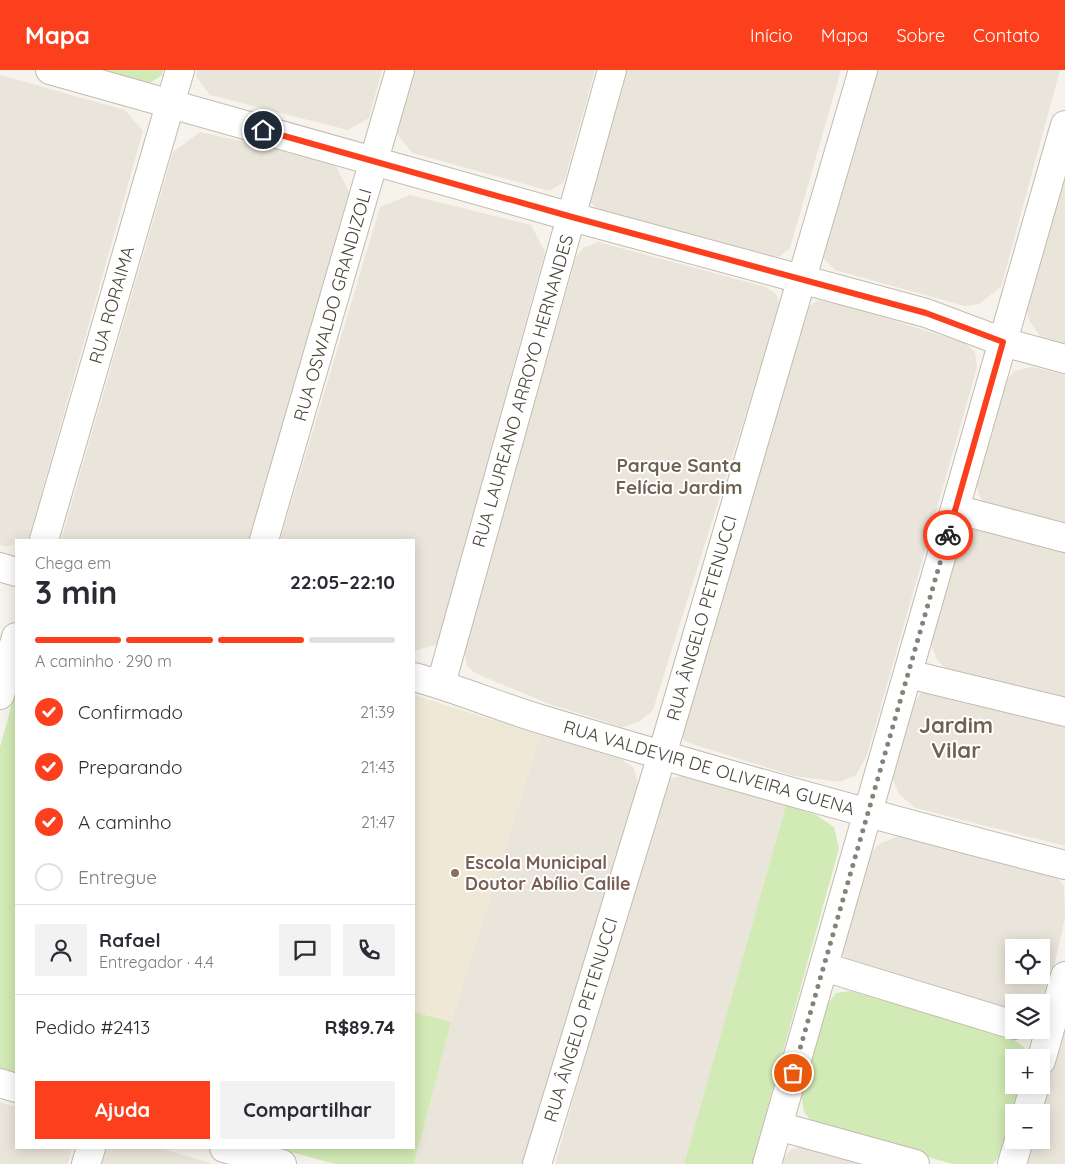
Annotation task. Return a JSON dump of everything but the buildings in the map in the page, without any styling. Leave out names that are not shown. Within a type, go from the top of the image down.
[{"type":"street","points":[[50,70],[572,217],[926,313],[1003,342],[1065,359]]},
{"type":"street","name":"RUA RORAIMA","points":[[44,539],[180,70]]},
{"type":"street","name":"RUA OSWALDO GRANDIZOLI","points":[[264,539],[400,70]]},
{"type":"street","name":"RUA LAUREANO ARROYO HERNANDES","points":[[441,684],[612,70]]},
{"type":"street","name":"RUA ÂNGELO PETENUCCI","points":[[537,1164],[662,755],[863,70]]},
{"type":"street","points":[[767,1164],[1065,128]]},
{"type":"street","points":[[955,509],[1065,538]]},
{"type":"street","points":[[0,567],[15,572]]},
{"type":"street","points":[[0,695],[15,641]]},
{"type":"street","points":[[908,674],[1065,712]]},
{"type":"street","name":"RUA VALDEVIR DE OLIVEIRA GUENA","points":[[415,677],[441,684],[544,721],[868,814],[1065,865]]},
{"type":"street","points":[[824,967],[1005,1022]]},
{"type":"street","points":[[1040,1042],[1065,976]]},
{"type":"street","points":[[0,1083],[15,1088]]},
{"type":"street","points":[[778,1126],[915,1164]]},
{"type":"street","points":[[86,1164],[91,1149]]},
{"type":"street","points":[[228,1149],[282,1164]]},
{"type":"street","points":[[1012,1164],[1016,1149]]},
{"type":"shaded area","points":[[197,70],[382,70],[369,118],[348,130],[210,95],[196,76]]},
{"type":"shaded area","points":[[413,70],[595,70],[564,182],[550,191],[412,153],[396,132]]},
{"type":"shaded area","points":[[624,70],[841,70],[790,248],[780,256],[765,259],[601,213],[591,203],[591,191]]},
{"type":"shaded area","points":[[872,70],[1060,70],[1001,287],[979,304],[965,306],[835,270],[822,257]]},
{"type":"shaded area","points":[[0,75],[125,110],[143,131],[29,538],[15,539],[15,543],[6,547],[0,545]]},
{"type":"shaded area","points":[[200,132],[334,162],[349,192],[251,539],[61,539],[173,152]]},
{"type":"shaded area","points":[[1065,162],[1065,345],[1042,339],[1029,320],[1024,299]]},
{"type":"shaded area","points":[[410,195],[531,225],[545,252],[438,644],[415,651],[415,539],[280,539],[380,207]]},
{"type":"shaded area","points":[[598,242],[766,287],[776,294],[780,304],[653,710],[639,722],[622,727],[549,704],[475,673],[467,666],[464,649],[576,257],[583,248]]},
{"type":"shaded area","points":[[818,300],[844,305],[965,343],[975,352],[977,367],[867,755],[856,775],[840,782],[794,776],[686,742],[678,733],[803,311]]},
{"type":"shaded area","points":[[1033,367],[1065,375],[1065,525],[987,505],[980,498],[976,484],[1000,390],[1014,371]]},
{"type":"shaded area","points":[[980,529],[1065,552],[1065,700],[949,673],[937,659],[931,645],[957,548],[969,531]]},
{"type":"shaded area","points":[[929,689],[1065,726],[1065,846],[915,808],[899,794],[890,772],[908,711],[921,693]]},
{"type":"shaded area","name":"Escola Municipal Doutor Abílio Calile","points":[[415,695],[540,735],[451,1022],[415,1012]]},
{"type":"shaded area","points":[[540,735],[621,759],[634,768],[638,786],[524,1164],[414,1164],[451,1022]]},
{"type":"shaded area","points":[[682,776],[786,805],[684,1164],[555,1164],[663,780]]},
{"type":"shaded area","points":[[899,836],[1055,876],[1064,886],[1065,918],[1048,993],[1047,994],[1005,994],[1005,1009],[851,964],[843,955],[843,942],[870,853],[881,843]]},
{"type":"shaded area","points":[[1065,1019],[1065,1164],[1022,1164],[1026,1149],[1050,1149],[1050,1104],[1039,1104],[1042,1094],[1050,1094],[1050,1069]]},
{"type":"shaded area","points":[[0,1102],[15,1107],[15,1149],[72,1149],[68,1164],[0,1164]]},
{"type":"shaded area","points":[[806,1145],[870,1164],[780,1164],[790,1150]]},
{"type":"shaded area","points":[[163,1149],[213,1164],[102,1164],[106,1150]]},
{"type":"green space","points":[[97,70],[163,70],[162,75],[147,85]]},
{"type":"green space","points":[[15,694],[15,1073],[0,1068],[0,747]]},
{"type":"green space","points":[[786,805],[816,815],[834,827],[839,848],[752,1164],[684,1164]]},
{"type":"green space","points":[[850,991],[1005,1035],[1005,1039],[1012,1039],[1023,1046],[1024,1049],[1005,1049],[1005,1094],[1019,1094],[1016,1104],[1005,1104],[1005,1141],[1001,1154],[993,1164],[953,1164],[815,1125],[804,1112],[801,1094],[825,1007],[836,993]]},
{"type":"green space","points":[[415,1012],[451,1022],[414,1164],[335,1164],[281,1149],[415,1149]]},
{"type":"way so far","points":[[793,1073],[948,535]]},
{"type":"place","name":"Escola Municipal Doutor Abílio Calile","points":[[455,873]]},
{"type":"district","name":"Parque Santa Felícia Jardim","points":[[679,476]]},
{"type":"district","name":"Jardim Vilar","points":[[956,738]]},
{"type":"route","points":[[263,130],[572,217],[926,313],[1003,342],[948,535]]}]
